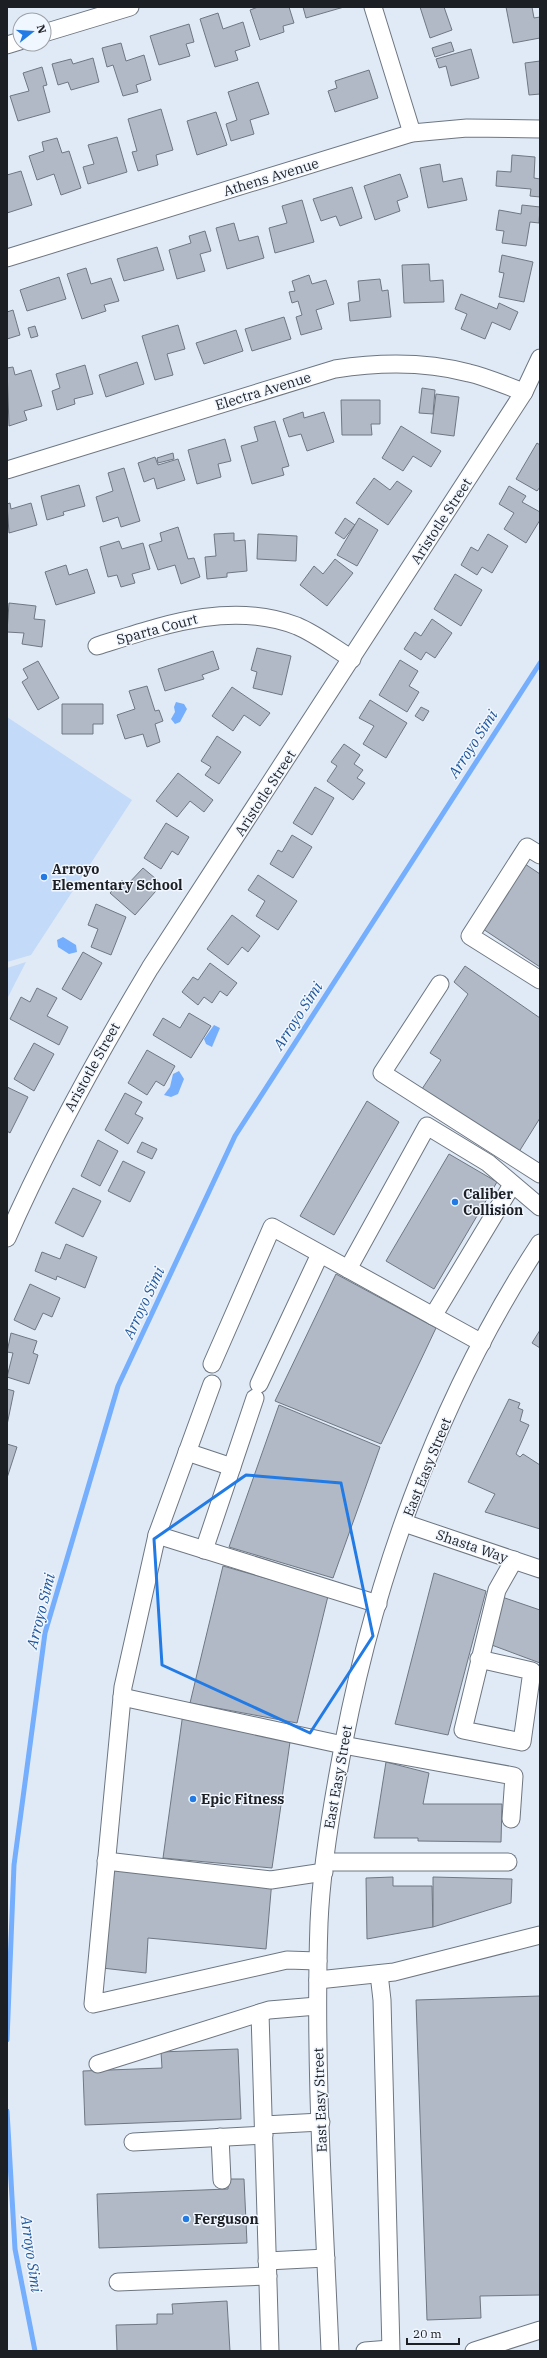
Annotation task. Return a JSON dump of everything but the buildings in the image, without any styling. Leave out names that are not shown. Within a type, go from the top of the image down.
[{"type":"street","points":[[52,31],[130,7]]},
{"type":"street","points":[[373,7],[412,134]]},
{"type":"street","name":"Athens Avenue","points":[[7,258],[412,134],[467,128],[540,130]]},
{"type":"street","name":"Aristotle Street","points":[[7,1238],[61,1123],[97,1056],[155,961],[524,392],[540,358]]},
{"type":"street","name":"Electra Avenue","points":[[7,470],[335,369],[374,363],[422,364],[456,370],[524,392]]},
{"type":"street","name":"Sparta Court","points":[[97,646],[177,621],[221,615],[260,617],[297,626],[352,659]]},
{"type":"street","points":[[540,855],[527,847],[470,936],[540,980]]},
{"type":"street","points":[[440,984],[382,1073],[540,1174]]},
{"type":"street","points":[[348,1269],[428,1126],[488,1163],[512,1185],[540,1207]]},
{"type":"street","points":[[433,1316],[512,1185]]},
{"type":"street","points":[[212,1364],[272,1227],[482,1343]]},
{"type":"street","name":"East Easy Street","points":[[330,2351],[317,2006],[319,1921],[328,1833],[343,1745],[369,1629],[404,1523],[425,1467],[455,1398],[482,1343],[521,1272],[540,1243]]},
{"type":"street","points":[[204,1550],[257,1391],[320,1254]]},
{"type":"street","points":[[212,1384],[157,1535],[122,1697],[93,2004],[287,1960],[318,1961]]},
{"type":"street","points":[[187,1452],[232,1467]]},
{"type":"street","name":"Shasta Way","points":[[404,1523],[540,1569]]},
{"type":"street","points":[[157,1535],[378,1604]]},
{"type":"street","points":[[479,1659],[532,1671],[522,1742],[463,1730],[479,1659],[498,1590],[514,1560]]},
{"type":"street","points":[[122,1697],[343,1745],[514,1776],[511,1819]]},
{"type":"street","points":[[106,1861],[271,1880],[325,1867],[508,1862]]},
{"type":"street","points":[[318,1980],[394,1972],[540,1935]]},
{"type":"street","points":[[365,2351],[391,2350],[382,2000],[379,1974]]},
{"type":"street","points":[[98,2064],[269,2010],[317,2006]]},
{"type":"street","points":[[260,2013],[270,2351]]},
{"type":"street","points":[[133,2142],[220,2137],[321,2122]]},
{"type":"street","points":[[220,2137],[222,2180]]},
{"type":"street","points":[[118,2282],[268,2269],[326,2258]]},
{"type":"street","points":[[474,2351],[540,2330]]},
{"type":"highlighted area","points":[[246,1475],[341,1483],[373,1636],[310,1733],[162,1665],[154,1539]]},
{"type":"shaded area","name":"Arroyo Elementary School","points":[[7,717],[132,800],[31,955],[7,962]]},
{"type":"shaded area","points":[[26,962],[7,999],[7,968]]},
{"type":"water","points":[[176,702],[184,704],[187,709],[180,722],[175,724],[171,719],[175,712],[174,707]]},
{"type":"water","points":[[63,937],[76,945],[77,952],[69,954],[58,947],[57,940]]},
{"type":"water","points":[[214,1025],[220,1028],[212,1047],[206,1044],[204,1039]]},
{"type":"water","points":[[179,1071],[184,1079],[178,1094],[171,1097],[164,1095],[170,1087],[173,1074]]},
{"type":"waterway","name":"Arroyo Simi","points":[[7,2040],[14,1865],[45,1633],[118,1386],[235,1136],[540,663]]},
{"type":"waterway","name":"Arroyo Simi","points":[[7,2111],[15,2249],[35,2351]]},
{"type":"place","name":"Arroyo Elementary School","points":[[44,877]]},
{"type":"place","name":"Caliber Collision","points":[[455,1202]]},
{"type":"place","name":"Epic Fitness","points":[[193,1799]]},
{"type":"place","name":"Ferguson","points":[[186,2219]]}]
